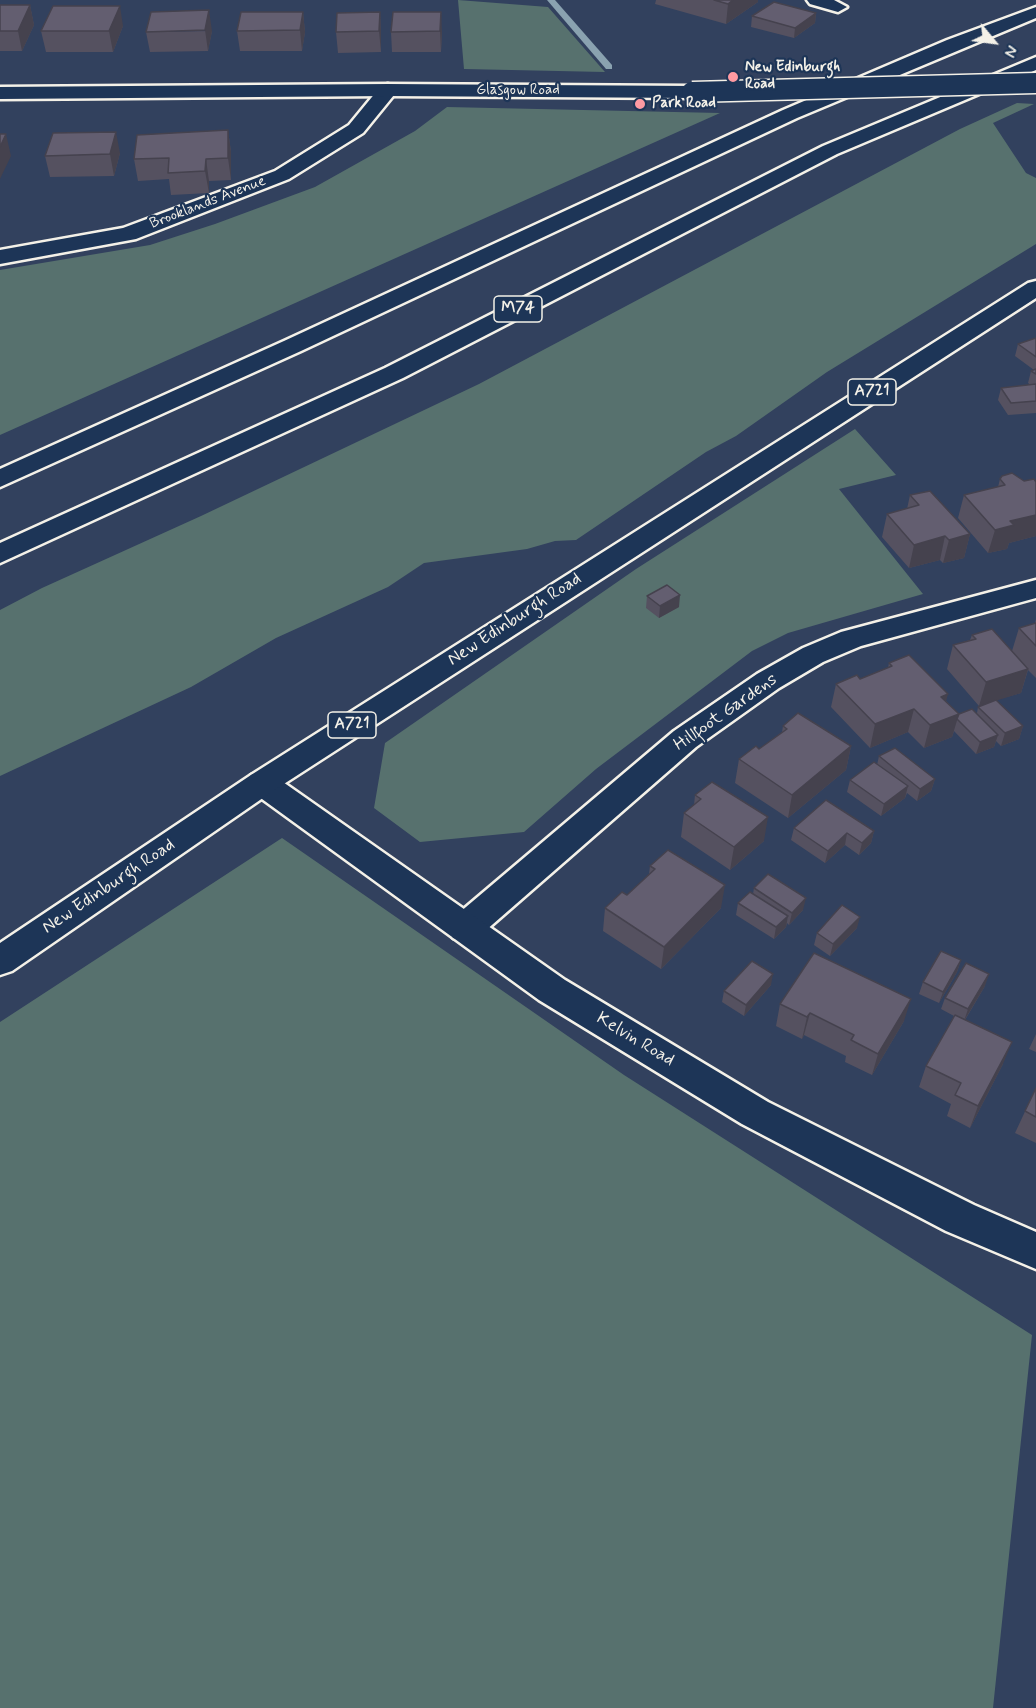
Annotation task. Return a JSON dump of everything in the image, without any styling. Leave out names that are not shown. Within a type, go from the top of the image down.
[{"type":"main road","points":[[816,0],[838,7]]},
{"type":"main road","points":[[0,478],[227,377],[585,207],[773,122],[972,36],[1036,12]]},
{"type":"main road","name":"M74","points":[[0,554],[394,373],[830,150],[1036,63]]},
{"type":"main road","name":"Glasgow Road","points":[[0,93],[388,90],[692,92],[1036,83]]},
{"type":"main road","name":"Brooklands Avenue","points":[[0,256],[128,234],[282,175],[356,129],[388,90]]},
{"type":"main road","name":"New Edinburgh Road","points":[[0,961],[262,783],[1036,288]]},
{"type":"main road","name":"Hillfoot Gardens","points":[[465,928],[685,739],[768,681],[813,655],[851,639],[1036,589]]},
{"type":"main road","name":"Kelvin Road","points":[[262,783],[552,990],[755,1113],[960,1218],[1036,1251]]},
{"type":"green space","points":[[458,0],[548,7],[605,72],[464,69]]},
{"type":"green space","points":[[1017,103],[1034,104],[993,123],[1026,173],[1036,178],[1036,244],[827,372],[736,436],[706,452],[576,540],[555,541],[527,549],[424,563],[388,587],[276,638],[191,687],[0,776],[0,610],[42,588],[201,516],[479,384],[960,129]]},
{"type":"green space","points":[[447,107],[720,113],[0,435],[0,270],[150,245],[215,224],[315,187],[415,131]]},
{"type":"green space","points":[[855,429],[896,475],[839,489],[923,594],[788,633],[752,651],[596,769],[524,832],[420,842],[374,808],[385,743],[636,569]]},
{"type":"green space","points":[[282,838],[624,1075],[1032,1335],[993,1708],[0,1708],[0,1022]]},
{"type":"building","points":[[714,0],[733,0],[728,4]]},
{"type":"building","points":[[774,2],[816,13],[795,28],[752,16]]},
{"type":"building","points":[[0,5],[30,5],[18,31],[0,31]]},
{"type":"building","points":[[53,6],[120,6],[109,31],[41,31]]},
{"type":"building","points":[[209,10],[205,30],[146,32],[151,12]]},
{"type":"building","points":[[241,12],[303,12],[300,30],[237,31]]},
{"type":"building","points":[[380,12],[379,31],[336,32],[337,13]]},
{"type":"building","points":[[393,12],[441,12],[440,31],[391,32]]},
{"type":"building","points":[[228,130],[228,158],[206,159],[205,171],[168,173],[169,158],[134,159],[137,135]]},
{"type":"building","points":[[116,132],[110,154],[45,156],[53,133]]},
{"type":"building","points":[[0,134],[6,134],[0,147]]},
{"type":"building","points":[[1036,338],[1036,357],[1018,344]]},
{"type":"building","points":[[1036,384],[1036,401],[1011,403],[1001,388]]},
{"type":"building","points":[[1012,473],[1024,481],[1034,479],[1036,482],[1036,515],[1010,521],[1014,525],[995,530],[964,495],[1005,485],[1000,479]]},
{"type":"building","points":[[930,491],[970,534],[949,540],[945,536],[914,545],[887,514],[919,505],[910,495]]},
{"type":"building","points":[[667,585],[680,595],[660,606],[647,596]]},
{"type":"building","points":[[1036,623],[1036,646],[1019,628]]},
{"type":"building","points":[[992,629],[1028,669],[986,682],[953,645],[976,639],[972,635]]},
{"type":"building","points":[[909,655],[948,694],[941,697],[959,714],[930,725],[914,709],[875,724],[836,684],[857,675],[860,679],[892,666],[889,663]]},
{"type":"building","points":[[996,700],[1023,726],[1005,733],[978,707]]},
{"type":"building","points":[[972,709],[998,735],[980,742],[957,719],[959,714]]},
{"type":"building","points":[[798,713],[851,746],[792,795],[739,759],[756,746],[759,749],[787,729],[783,726]]},
{"type":"building","points":[[895,748],[935,779],[920,789],[879,756]]},
{"type":"building","points":[[874,762],[908,786],[884,804],[850,780]]},
{"type":"building","points":[[712,782],[768,817],[734,847],[684,813],[701,799],[695,795]]},
{"type":"building","points":[[826,800],[874,831],[862,843],[847,833],[828,851],[794,828]]},
{"type":"building","points":[[668,850],[725,885],[664,947],[605,908],[622,892],[627,895],[655,869],[650,866]]},
{"type":"building","points":[[768,874],[806,898],[792,913],[754,888]]},
{"type":"building","points":[[750,892],[788,916],[776,927],[738,903]]},
{"type":"building","points":[[842,905],[860,917],[833,944],[817,933]]},
{"type":"building","points":[[941,951],[961,960],[943,992],[923,982]]},
{"type":"building","points":[[814,953],[911,999],[878,1054],[851,1040],[854,1035],[810,1013],[807,1017],[780,1004]]},
{"type":"building","points":[[752,961],[773,974],[746,1005],[724,991]]},
{"type":"building","points":[[966,963],[989,974],[968,1009],[945,998]]},
{"type":"building","points":[[955,1015],[1012,1042],[978,1106],[955,1095],[961,1083],[926,1066]]},
{"type":"building","points":[[1036,1088],[1036,1117],[1025,1111]]},
{"type":"waterway","points":[[551,0],[609,67]]},
{"type":"place","name":"New Edinburgh Road","points":[[733,77]]},
{"type":"place","name":"Park Road","points":[[640,104]]}]
